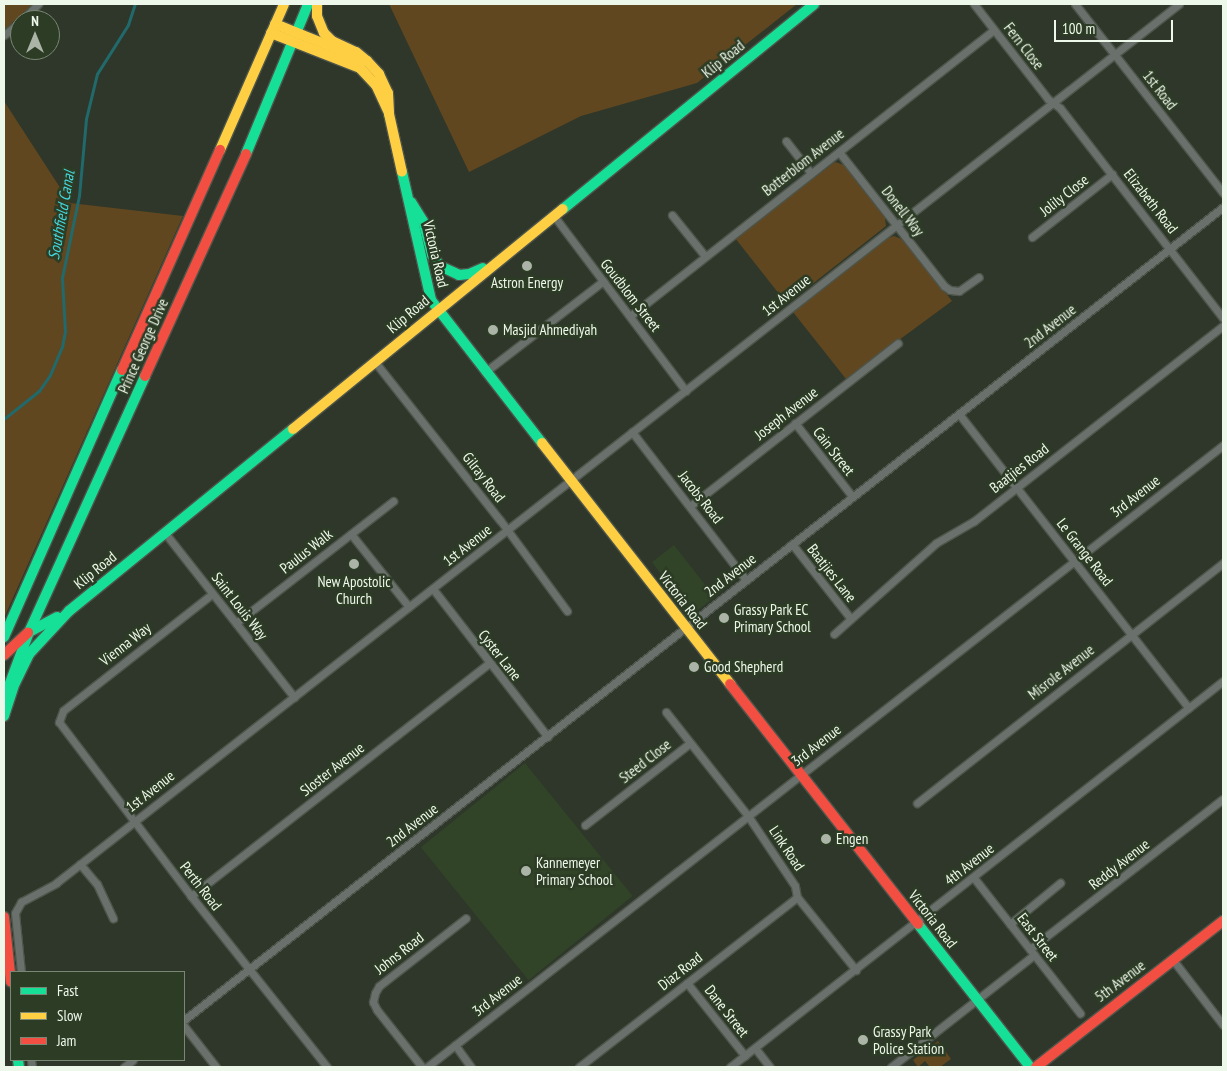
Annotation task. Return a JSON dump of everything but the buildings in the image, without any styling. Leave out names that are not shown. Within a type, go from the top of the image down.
[{"type":"street","name":"Prince George Drive","points":[[4,637],[284,4]]},
{"type":"street","name":"Prince George Drive","points":[[4,699],[12,671],[29,632],[249,149],[308,4]]},
{"type":"street","points":[[317,4],[317,16],[324,33],[336,43],[360,54],[367,61]]},
{"type":"street","name":"Klip Road","points":[[4,716],[15,683],[29,654],[69,611],[375,362],[437,309],[814,4]]},
{"type":"street","name":"Fern Close","points":[[974,4],[1054,103]]},
{"type":"street","name":"1st Road","points":[[1075,4],[1223,193]]},
{"type":"street","name":"1st Avenue","points":[[21,971],[15,913],[18,905],[49,888],[80,864],[1054,103],[1171,6],[1179,4]]},
{"type":"street","name":"Victoria Road","points":[[273,28],[360,68],[376,86],[389,114],[429,292],[437,309],[1030,1067]]},
{"type":"street","name":"Botterblom Avenue","points":[[630,316],[994,30]]},
{"type":"street","name":"Victoria Road","points":[[295,37],[367,61],[385,83],[389,98],[389,114]]},
{"type":"street","name":"Elizabeth Road","points":[[1054,103],[1060,108],[1171,248],[1223,318]]},
{"type":"street","points":[[786,141],[811,173]]},
{"type":"street","name":"Donell Way","points":[[839,152],[944,286],[950,290],[959,291],[979,277]]},
{"type":"street","name":"Jolily Close","points":[[1032,237],[1112,174]]},
{"type":"street","points":[[409,200],[423,221],[432,256],[444,269],[455,274],[465,275],[495,263]]},
{"type":"street","name":"2nd Avenue","points":[[185,1019],[1223,207]]},
{"type":"street","points":[[672,215],[705,256]]},
{"type":"street","name":"Goudblom Street","points":[[554,216],[686,391]]},
{"type":"street","points":[[485,372],[602,281]]},
{"type":"street","name":"Baatjies Road","points":[[834,634],[936,543],[974,521],[1223,326]]},
{"type":"street","name":"Joseph Avenue","points":[[690,506],[898,343]]},
{"type":"street","name":"Gilray Road","points":[[375,362],[500,520],[506,531],[567,611]]},
{"type":"street","name":"Le Grange Road","points":[[958,414],[1189,708]]},
{"type":"street","name":"Cain Street","points":[[795,423],[852,496]]},
{"type":"street","name":"Jacobs Road","points":[[632,432],[746,580]]},
{"type":"street","name":"3rd Avenue","points":[[427,1067],[1223,445]]},
{"type":"street","name":"Paulus Walk","points":[[236,623],[393,501]]},
{"type":"street","name":"Saint Louis Way","points":[[165,533],[294,697]]},
{"type":"street","points":[[351,534],[409,607]]},
{"type":"street","name":"Baatjies Lane","points":[[792,544],[851,618]]},
{"type":"street","name":"Misrole Avenue","points":[[917,803],[1223,563]]},
{"type":"street","name":"Cyster Lane","points":[[433,589],[548,736]]},
{"type":"street","name":"Vienna Way","points":[[59,719],[63,711],[85,693],[212,594]]},
{"type":"street","name":"Klip Road","points":[[29,632],[69,611]]},
{"type":"street","points":[[4,655],[29,632]]},
{"type":"street","name":"Sloster Avenue","points":[[191,896],[489,663]]},
{"type":"street","name":"4th Avenue","points":[[730,1067],[974,878],[1223,681]]},
{"type":"street","name":"Steed Close","points":[[585,824],[690,743],[666,712]]},
{"type":"street","name":"Perth Road","points":[[59,719],[62,728],[191,896],[327,1067]]},
{"type":"street","name":"Link Road","points":[[690,743],[748,816],[795,886],[797,897],[856,970]]},
{"type":"street","name":"Reddy Avenue","points":[[891,1067],[978,1000],[1032,952],[1223,799]]},
{"type":"street","points":[[80,864],[97,884],[113,918]]},
{"type":"street","name":"East Street","points":[[974,878],[1080,1013]]},
{"type":"street","points":[[1010,924],[1060,883]]},
{"type":"street","name":"Diaz Road","points":[[579,1067],[797,897]]},
{"type":"street","points":[[4,917],[10,973]]},
{"type":"street","name":"Johns Road","points":[[422,1067],[377,1010],[374,1002],[374,993],[379,986],[466,918]]},
{"type":"street","name":"5th Avenue","points":[[1036,1067],[1223,922]]},
{"type":"street","points":[[1173,960],[1223,1026]]},
{"type":"street","name":"Dane Street","points":[[687,983],[745,1056]]},
{"type":"street","points":[[185,1027],[216,1067]]},
{"type":"street","points":[[455,1045],[472,1067]]},
{"type":"street","points":[[755,1048],[770,1067]]},
{"type":"shaded area","points":[[4,4],[33,4],[26,10],[10,10],[10,25],[4,30]]},
{"type":"shaded area","points":[[389,4],[797,4],[697,83],[581,116],[469,172]]},
{"type":"shaded area","points":[[4,101],[70,203],[183,216],[4,618]]},
{"type":"shaded area","points":[[835,162],[844,165],[885,218],[886,226],[787,304],[735,238]]},
{"type":"shaded area","points":[[894,236],[904,240],[952,301],[846,379],[793,312],[888,238]]},
{"type":"shaded area","points":[[674,545],[715,597],[693,614],[652,562]]},
{"type":"shaded area","name":"Kannemeyer Primary School","points":[[525,763],[633,896],[528,980],[421,847]]},
{"type":"shaded area","points":[[938,1041],[951,1059],[940,1067],[930,1067],[925,1061],[918,1067],[913,1060]]},
{"type":"waterway","name":"Southfield Canal","points":[[4,419],[39,391],[50,375],[62,347],[65,332],[62,278],[79,196],[86,119],[97,74],[128,25],[135,4]]},
{"type":"traffic: fast","points":[[246,154],[308,4]]},
{"type":"traffic: fast","points":[[563,209],[814,4]]},
{"type":"traffic: fast","points":[[402,172],[431,300],[542,443]]},
{"type":"traffic: fast","points":[[411,202],[423,221],[432,255],[440,266],[459,275],[469,274],[483,268]]},
{"type":"traffic: fast","points":[[4,637],[122,370]]},
{"type":"traffic: fast","points":[[4,699],[29,632],[145,376]]},
{"type":"traffic: fast","points":[[4,716],[15,683],[29,654],[69,611],[293,429]]},
{"type":"traffic: fast","points":[[29,632],[57,617]]},
{"type":"traffic: fast","points":[[918,924],[1030,1067]]},
{"type":"traffic: fast","points":[[18,1061],[19,1067]]},
{"type":"traffic: slow","points":[[220,150],[284,4]]},
{"type":"traffic: slow","points":[[317,4],[317,16],[324,33],[332,41],[356,52],[367,61]]},
{"type":"traffic: slow","points":[[275,24],[367,61],[379,74],[388,93],[389,114],[402,172]]},
{"type":"traffic: slow","points":[[271,33],[360,68],[376,85],[388,111]]},
{"type":"traffic: slow","points":[[293,429],[563,209]]},
{"type":"traffic: slow","points":[[542,443],[730,684]]},
{"type":"traffic: jam","points":[[122,370],[220,150]]},
{"type":"traffic: jam","points":[[145,376],[246,154]]},
{"type":"traffic: jam","points":[[4,655],[28,633]]},
{"type":"traffic: jam","points":[[730,684],[918,924]]},
{"type":"traffic: jam","points":[[4,917],[10,973]]},
{"type":"traffic: jam","points":[[1036,1067],[1223,921]]},
{"type":"place","name":"Astron Energy","points":[[527,266]]},
{"type":"place","name":"Masjid Ahmediyah","points":[[493,330]]},
{"type":"place","name":"New Apostolic Church","points":[[354,564]]},
{"type":"place","name":"Grassy Park EC Primary School","points":[[724,618]]},
{"type":"place","name":"Good Shepherd","points":[[694,667]]},
{"type":"place","name":"Engen","points":[[826,839]]},
{"type":"place","name":"Kannemeyer Primary School","points":[[526,871]]},
{"type":"place","name":"Grassy Park Police Station","points":[[863,1040]]}]
